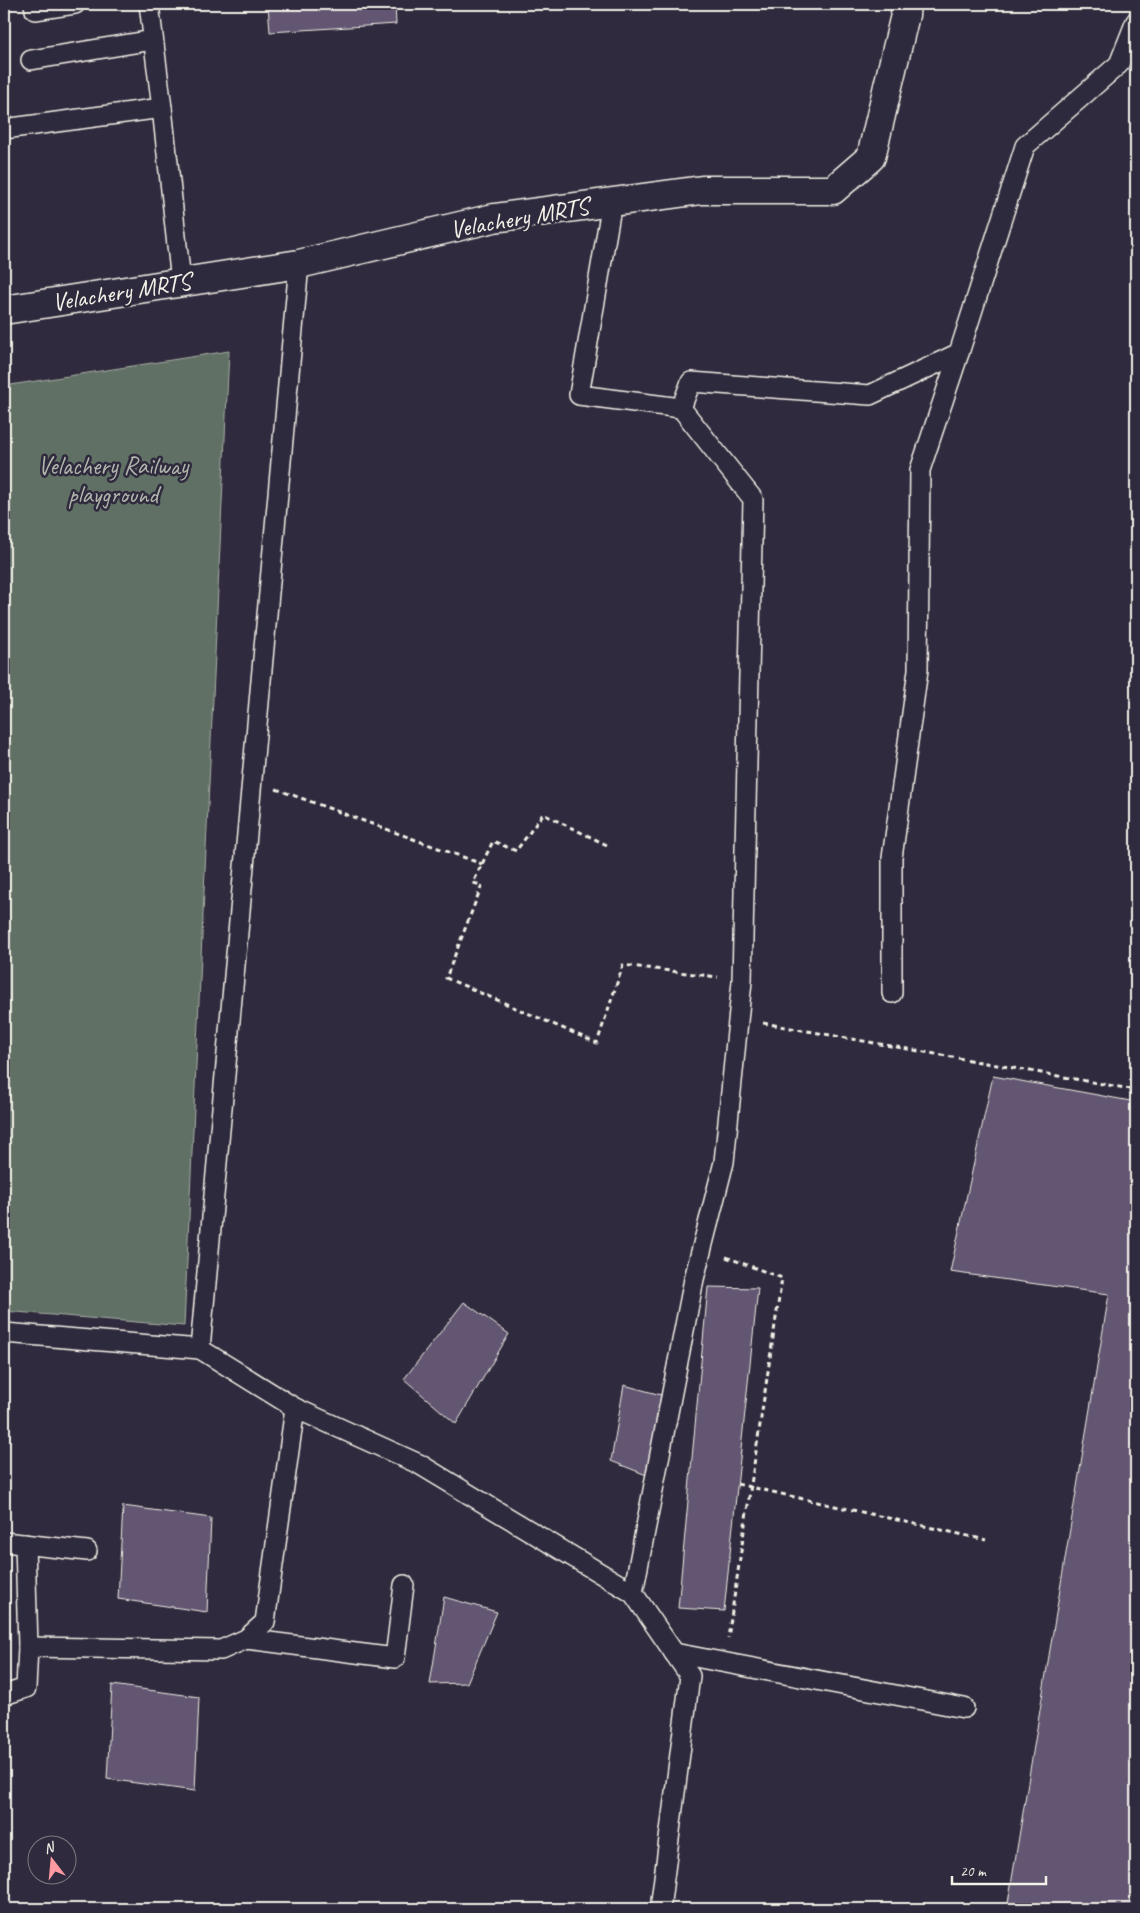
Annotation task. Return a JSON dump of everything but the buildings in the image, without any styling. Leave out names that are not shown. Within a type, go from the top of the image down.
[{"type":"street","name":"Velachery MRTS","points":[[4,310],[299,264],[494,218],[702,190],[833,190],[871,157],[906,4]]},
{"type":"lane","points":[[34,4],[35,10],[75,4]]},
{"type":"lane","points":[[149,4],[181,282]]},
{"type":"lane","points":[[892,993],[892,858],[918,670],[920,470],[1025,146],[1119,64],[1136,21]]},
{"type":"lane","points":[[32,60],[154,40]]},
{"type":"lane","points":[[4,129],[162,108]]},
{"type":"lane","points":[[612,202],[579,395],[681,408],[753,500],[742,981],[724,1162],[694,1280],[633,1593]]},
{"type":"lane","points":[[200,1350],[299,264]]},
{"type":"lane","points":[[681,408],[691,382],[870,395],[959,353]]},
{"type":"lane","points":[[4,1333],[200,1350],[295,1408],[419,1464],[633,1593],[690,1676],[660,1909]]},
{"type":"lane","points":[[28,1647],[221,1650],[246,1639],[265,1622],[295,1408]]},
{"type":"lane","points":[[4,1542],[87,1550]]},
{"type":"lane","points":[[4,1695],[26,1688],[28,1647],[25,1544]]},
{"type":"lane","points":[[246,1639],[395,1658],[404,1585]]},
{"type":"lane","points":[[674,1653],[964,1708]]},
{"type":"path","points":[[252,781],[482,864]]},
{"type":"path","points":[[607,845],[542,814],[516,851],[493,841],[473,883],[482,885],[446,978],[597,1043],[623,965],[742,981]]},
{"type":"path","points":[[738,1019],[1136,1090]]},
{"type":"path","points":[[702,1249],[782,1278],[724,1662]]},
{"type":"path","points":[[737,1484],[986,1540]]},
{"type":"green space","name":"Velachery Railway playground","points":[[229,351],[184,1326],[4,1311],[4,386]]}]
